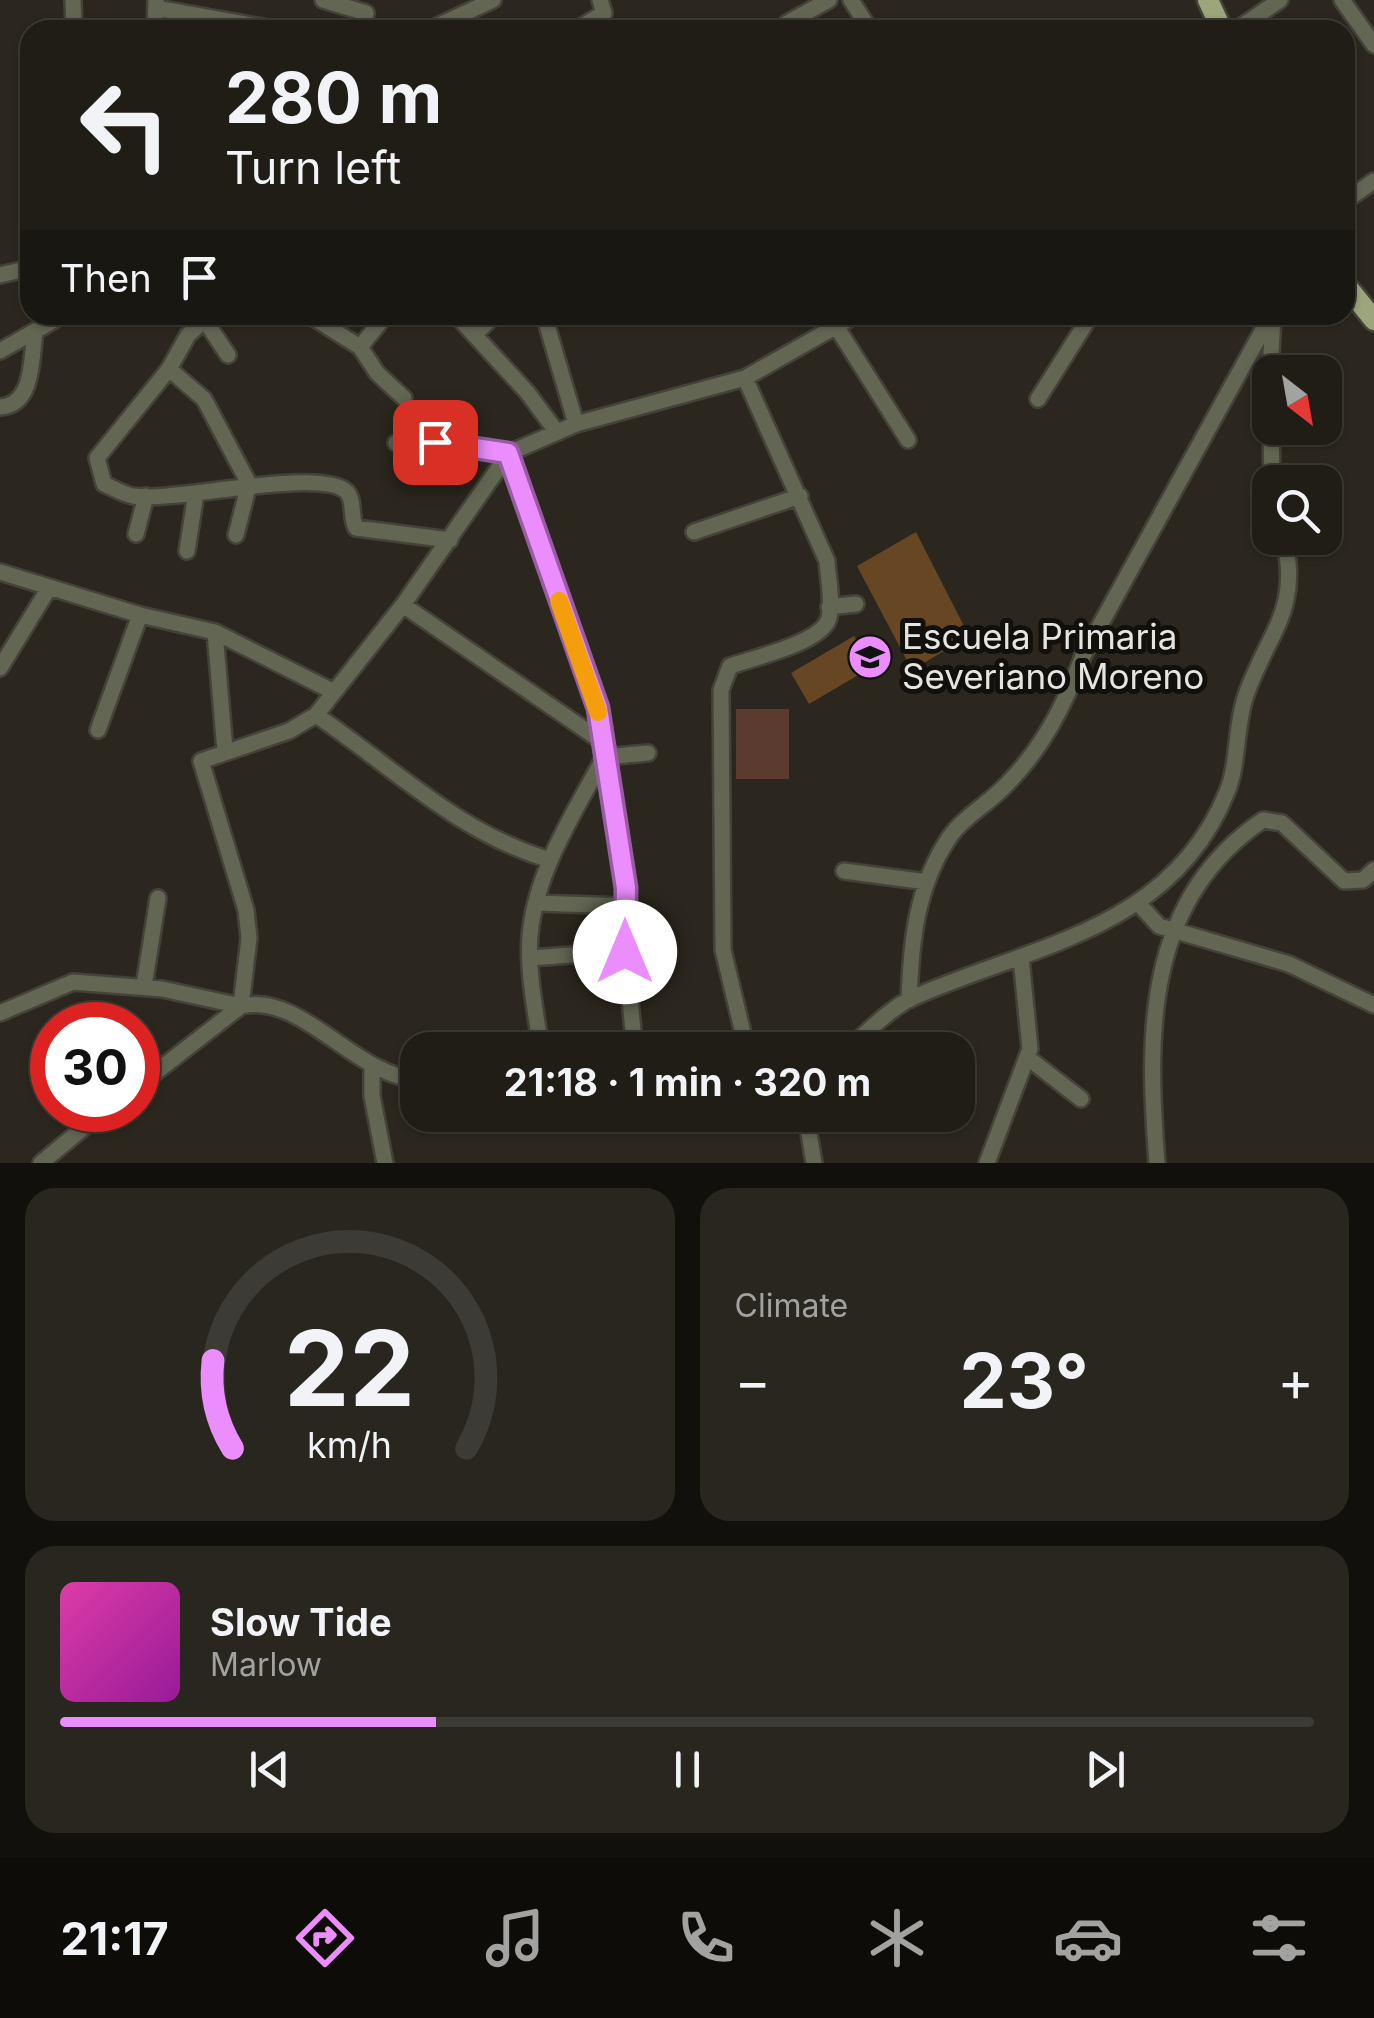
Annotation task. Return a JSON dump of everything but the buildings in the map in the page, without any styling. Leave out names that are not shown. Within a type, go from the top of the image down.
[{"type":"main road","points":[[1355,296],[1374,320]]},
{"type":"street","points":[[322,0],[366,13],[365,20]]},
{"type":"street","points":[[447,20],[493,0]]},
{"type":"street","points":[[792,20],[829,0]]},
{"type":"street","points":[[1251,20],[1280,0]]},
{"type":"street","points":[[1342,0],[1372,38]]},
{"type":"street","points":[[156,4],[232,20]]},
{"type":"street","points":[[0,350],[46,325]]},
{"type":"street","points":[[199,325],[188,335],[170,369],[97,458],[104,484],[132,496],[196,494],[249,484],[337,487],[350,498],[356,528],[450,540]]},
{"type":"street","points":[[211,325],[228,355]]},
{"type":"street","points":[[324,325],[360,347],[377,373],[404,398]]},
{"type":"street","points":[[360,347],[378,325]]},
{"type":"street","points":[[467,325],[556,431]]},
{"type":"street","points":[[476,333],[484,325]]},
{"type":"street","points":[[547,325],[576,424]]},
{"type":"street","points":[[1038,399],[1086,325]]},
{"type":"street","points":[[908,1000],[912,932],[927,882],[950,836],[1005,786],[1041,745],[1062,711],[1083,656],[1266,325]]},
{"type":"street","points":[[1271,355],[1272,325]]},
{"type":"street","points":[[160,1069],[241,1006],[249,938],[246,910],[200,771],[201,760],[289,731],[316,715],[403,605],[508,453],[576,424],[744,378],[836,326],[908,440]]},
{"type":"street","points":[[0,407],[14,405],[23,396],[35,332]]},
{"type":"street","points":[[170,369],[204,399],[249,484],[236,535]]},
{"type":"street","points":[[744,378],[827,561],[829,608],[824,627],[814,636],[730,666],[721,690],[723,950],[744,1032]]},
{"type":"street","points":[[396,443],[435,442],[508,453]]},
{"type":"street","points":[[508,453],[598,708],[626,888],[625,952],[633,1032]]},
{"type":"street","points":[[187,551],[196,494]]},
{"type":"street","points":[[136,534],[146,496]]},
{"type":"street","points":[[694,532],[800,496]]},
{"type":"street","points":[[868,1032],[908,1000],[1102,926],[1139,904],[1205,834],[1228,790],[1239,714],[1253,674],[1287,610],[1285,555]]},
{"type":"street","points":[[0,572],[140,615],[216,632],[332,691]]},
{"type":"street","points":[[0,668],[49,588]]},
{"type":"street","points":[[829,608],[856,604]]},
{"type":"street","points":[[403,605],[602,748],[648,753]]},
{"type":"street","points":[[98,730],[140,615]]},
{"type":"street","points":[[216,632],[225,751]]},
{"type":"street","points":[[316,715],[388,764],[407,785],[452,817],[550,860]]},
{"type":"street","points":[[539,1032],[530,958],[537,903],[550,860],[602,748]]},
{"type":"street","points":[[1158,1163],[1153,1068],[1171,930],[1195,884],[1243,834],[1262,820],[1282,823],[1344,882],[1362,880],[1374,870]]},
{"type":"street","points":[[844,871],[927,882]]},
{"type":"street","points":[[144,986],[158,898]]},
{"type":"street","points":[[537,903],[624,906]]},
{"type":"street","points":[[1139,904],[1150,919],[1171,930],[1289,964],[1374,1004]]},
{"type":"street","points":[[530,958],[625,952]]},
{"type":"street","points":[[987,1163],[1028,1058],[1021,958]]},
{"type":"street","points":[[0,1013],[74,982],[144,986],[241,1006],[254,1003],[287,1011],[372,1067],[400,1077]]},
{"type":"street","points":[[1028,1058],[1082,1099]]},
{"type":"street","points":[[372,1067],[372,1096],[386,1163]]},
{"type":"street","points":[[40,1163],[79,1132]]},
{"type":"street","points":[[809,1132],[814,1163]]},
{"type":"shaded area","points":[[736,709],[789,709],[789,779],[736,779]]},
{"type":"slow traffic","points":[[559,601],[598,712]]},
{"type":"place","name":"Escuela Primaria Severiano Moreno","points":[[870,657]]},
{"type":"route","points":[[435,442],[508,453],[598,708],[626,888],[625,952]]}]
